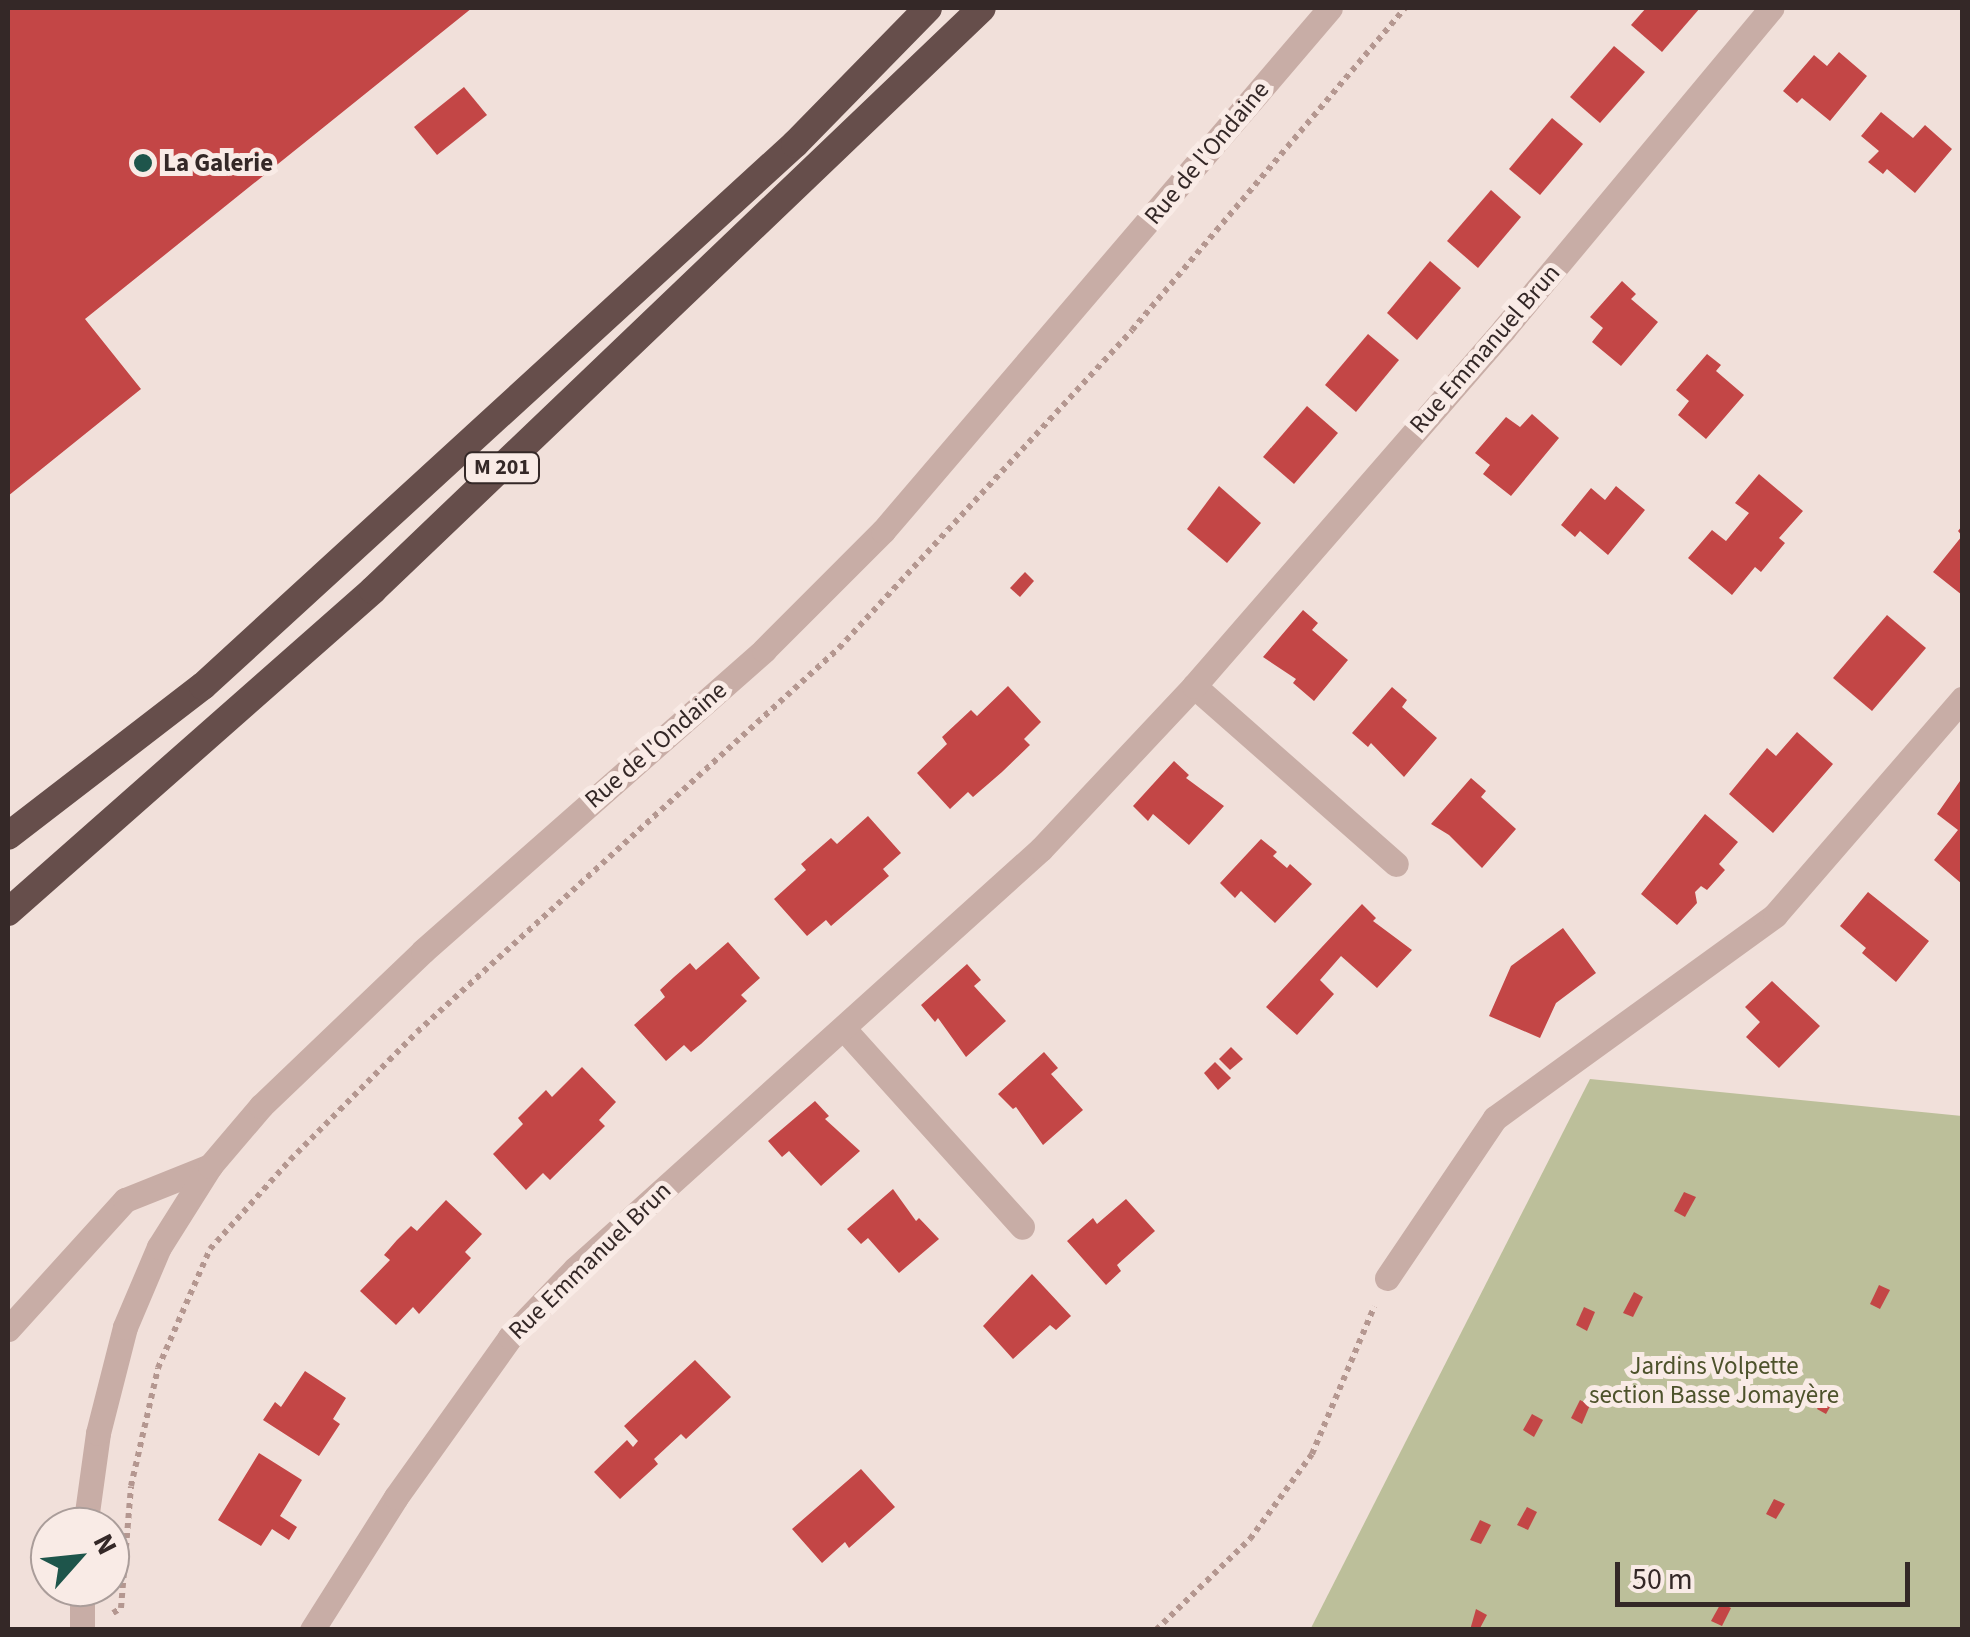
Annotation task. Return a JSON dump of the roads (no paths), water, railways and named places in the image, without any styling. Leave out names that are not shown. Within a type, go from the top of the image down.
[{"type":"highway","name":"M 201","points":[[8,836],[203,686],[795,144],[928,8]]},
{"type":"highway","name":"M 201","points":[[8,912],[372,590],[982,8]]},
{"type":"street","name":"Rue de l'Ondaine","points":[[88,1507],[98,1434],[125,1327],[159,1246],[210,1166],[261,1106],[423,951],[764,650],[883,531],[1330,8]]},
{"type":"street","name":"Rue Emmanuel Brun","points":[[312,1630],[396,1497],[510,1337],[575,1269],[1041,850],[1194,686],[1504,329],[1772,8]]},
{"type":"street","points":[[1194,686],[1396,864]]},
{"type":"street","points":[[1387,1278],[1495,1118],[1775,915],[1962,699]]},
{"type":"street","points":[[844,1029],[1022,1227]]},
{"type":"street","points":[[8,1329],[125,1200],[210,1166]]},
{"type":"place","name":"La Galerie","points":[[143,163]]},
{"type":"park label","name":"Jardins Volpette section Basse Jomayère","points":[[1714,1382]]}]
